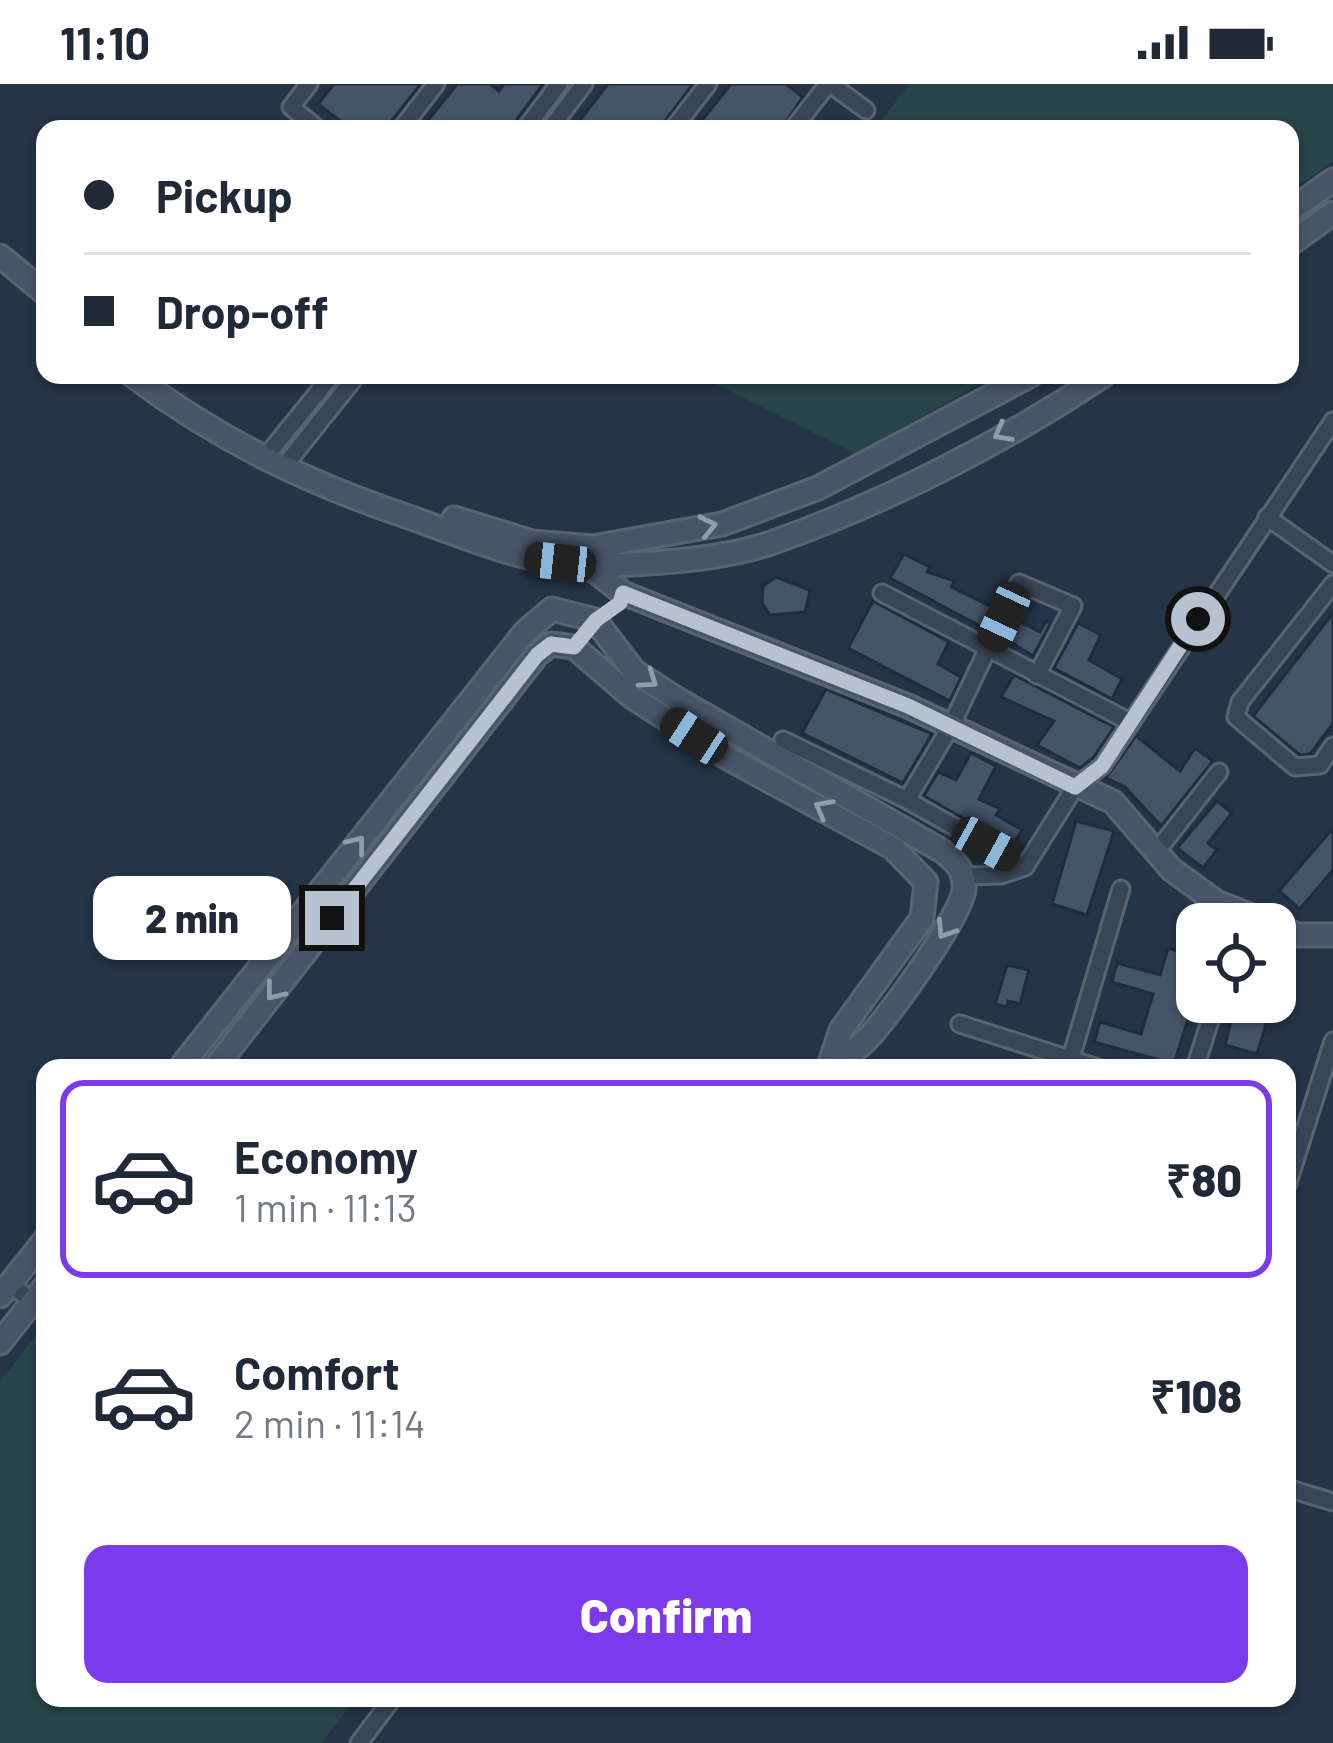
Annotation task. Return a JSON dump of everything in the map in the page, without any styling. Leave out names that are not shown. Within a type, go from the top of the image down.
[{"type":"street","points":[[307,120],[291,107],[309,84]]},
{"type":"street","points":[[408,120],[436,84]]},
{"type":"street","points":[[532,120],[559,84]]},
{"type":"street","points":[[557,120],[584,84]]},
{"type":"street","points":[[680,120],[707,84]]},
{"type":"street","points":[[800,120],[829,84],[866,110]]},
{"type":"street","points":[[1299,205],[1333,180]]},
{"type":"street","points":[[1299,238],[1333,213]]},
{"type":"street","points":[[0,256],[36,286]]},
{"type":"street","points":[[0,273],[36,301]]},
{"type":"street","points":[[144,384],[202,427],[276,460],[372,493],[532,542],[593,556],[661,561],[767,544],[923,477],[1088,384]]},
{"type":"street","points":[[164,384],[276,460]]},
{"type":"street","points":[[276,460],[326,384]]},
{"type":"street","points":[[276,460],[348,384]]},
{"type":"street","points":[[593,556],[722,524],[818,488],[1013,384]]},
{"type":"street","points":[[963,876],[1001,875],[1025,867],[1075,787],[1102,766],[1333,421]]},
{"type":"street","points":[[1267,517],[1333,564]]},
{"type":"street","points":[[593,556],[623,593],[951,726],[1123,809],[1171,869],[1218,903]]},
{"type":"street","points":[[907,800],[951,726],[1019,584],[1072,606],[1037,675]]},
{"type":"street","points":[[1331,754],[1320,764],[1295,767],[1236,717],[1240,702],[1333,584]]},
{"type":"street","points":[[574,647],[596,620],[620,603],[623,593]]},
{"type":"street","points":[[882,593],[1128,721]]},
{"type":"street","points":[[188,1059],[525,632],[552,609],[596,620],[634,671],[960,865],[963,876],[955,916],[862,1045],[838,1059]]},
{"type":"street","points":[[222,1059],[537,655],[551,644],[574,647],[632,697],[724,756],[893,848],[926,883],[922,918],[842,1030],[830,1059]]},
{"type":"street","points":[[783,740],[907,800],[1025,867]]},
{"type":"street","points":[[1156,852],[1219,772]]},
{"type":"street","points":[[1070,1059],[1121,889]]},
{"type":"street","points":[[1296,934],[1333,935]]},
{"type":"street","points":[[1198,1059],[1209,1023]]},
{"type":"street","points":[[960,1024],[1055,1059]]},
{"type":"street","points":[[1296,1158],[1333,1041]]},
{"type":"street","points":[[36,1251],[5,1290],[36,1298]]},
{"type":"street","points":[[0,1343],[36,1304]]},
{"type":"street","points":[[1296,1491],[1333,1502]]},
{"type":"street","points":[[359,1743],[386,1707]]},
{"type":"green space","points":[[909,84],[1333,84],[1333,162],[1299,185],[1299,120],[882,120]]},
{"type":"green space","points":[[715,384],[979,384],[856,454]]},
{"type":"green space","points":[[36,1336],[36,1707],[350,1707],[321,1743],[0,1743],[0,1381]]},
{"type":"building","points":[[334,84],[421,84],[392,120],[339,120],[318,104]]},
{"type":"building","points":[[457,84],[490,84],[499,91],[504,84],[543,84],[517,120],[428,120]]},
{"type":"building","points":[[608,84],[693,84],[666,120],[580,120]]},
{"type":"building","points":[[731,84],[786,84],[803,97],[787,120],[702,120]]},
{"type":"building","points":[[904,554],[930,567],[927,572],[955,581],[951,587],[994,608],[984,628],[890,578]]},
{"type":"building","points":[[776,577],[810,590],[805,612],[770,615],[762,603],[763,586]]},
{"type":"building","points":[[873,601],[949,642],[938,664],[961,677],[950,701],[848,648]]},
{"type":"building","points":[[1333,613],[1333,724],[1310,754],[1300,755],[1253,716]]},
{"type":"building","points":[[1015,619],[1040,632],[1046,621],[1051,623],[1033,656],[1006,639]]},
{"type":"building","points":[[1078,623],[1101,635],[1089,660],[1122,679],[1112,699],[1054,668]]},
{"type":"building","points":[[1014,675],[1114,727],[1093,758],[1080,768],[1037,745],[1054,721],[1001,697]]},
{"type":"building","points":[[826,689],[932,734],[903,783],[802,733]]},
{"type":"building","points":[[1136,736],[1180,771],[1195,748],[1213,761],[1161,826],[1125,787],[1106,778]]},
{"type":"building","points":[[971,753],[996,766],[979,799],[1000,809],[996,815],[1022,830],[1012,846],[924,796],[938,772],[956,780]]},
{"type":"building","points":[[1217,801],[1232,813],[1208,843],[1217,850],[1203,868],[1177,848]]},
{"type":"building","points":[[1076,821],[1114,831],[1087,915],[1052,904]]},
{"type":"building","points":[[1333,828],[1333,870],[1300,909],[1279,891]]},
{"type":"building","points":[[1168,948],[1176,950],[1176,1023],[1187,1023],[1176,1059],[1156,1059],[1094,1042],[1100,1022],[1141,1034],[1153,994],[1112,982],[1117,963],[1160,975]]},
{"type":"building","points":[[1007,965],[1029,970],[1020,1004],[1008,1001],[1007,1007],[995,1004]]},
{"type":"building","points":[[1231,1023],[1266,1023],[1257,1054],[1225,1045]]},
{"type":"route","points":[[332,918],[537,655],[551,644],[574,647],[596,620],[620,603],[623,593],[908,706],[1075,787],[1102,766],[1198,619]]}]
